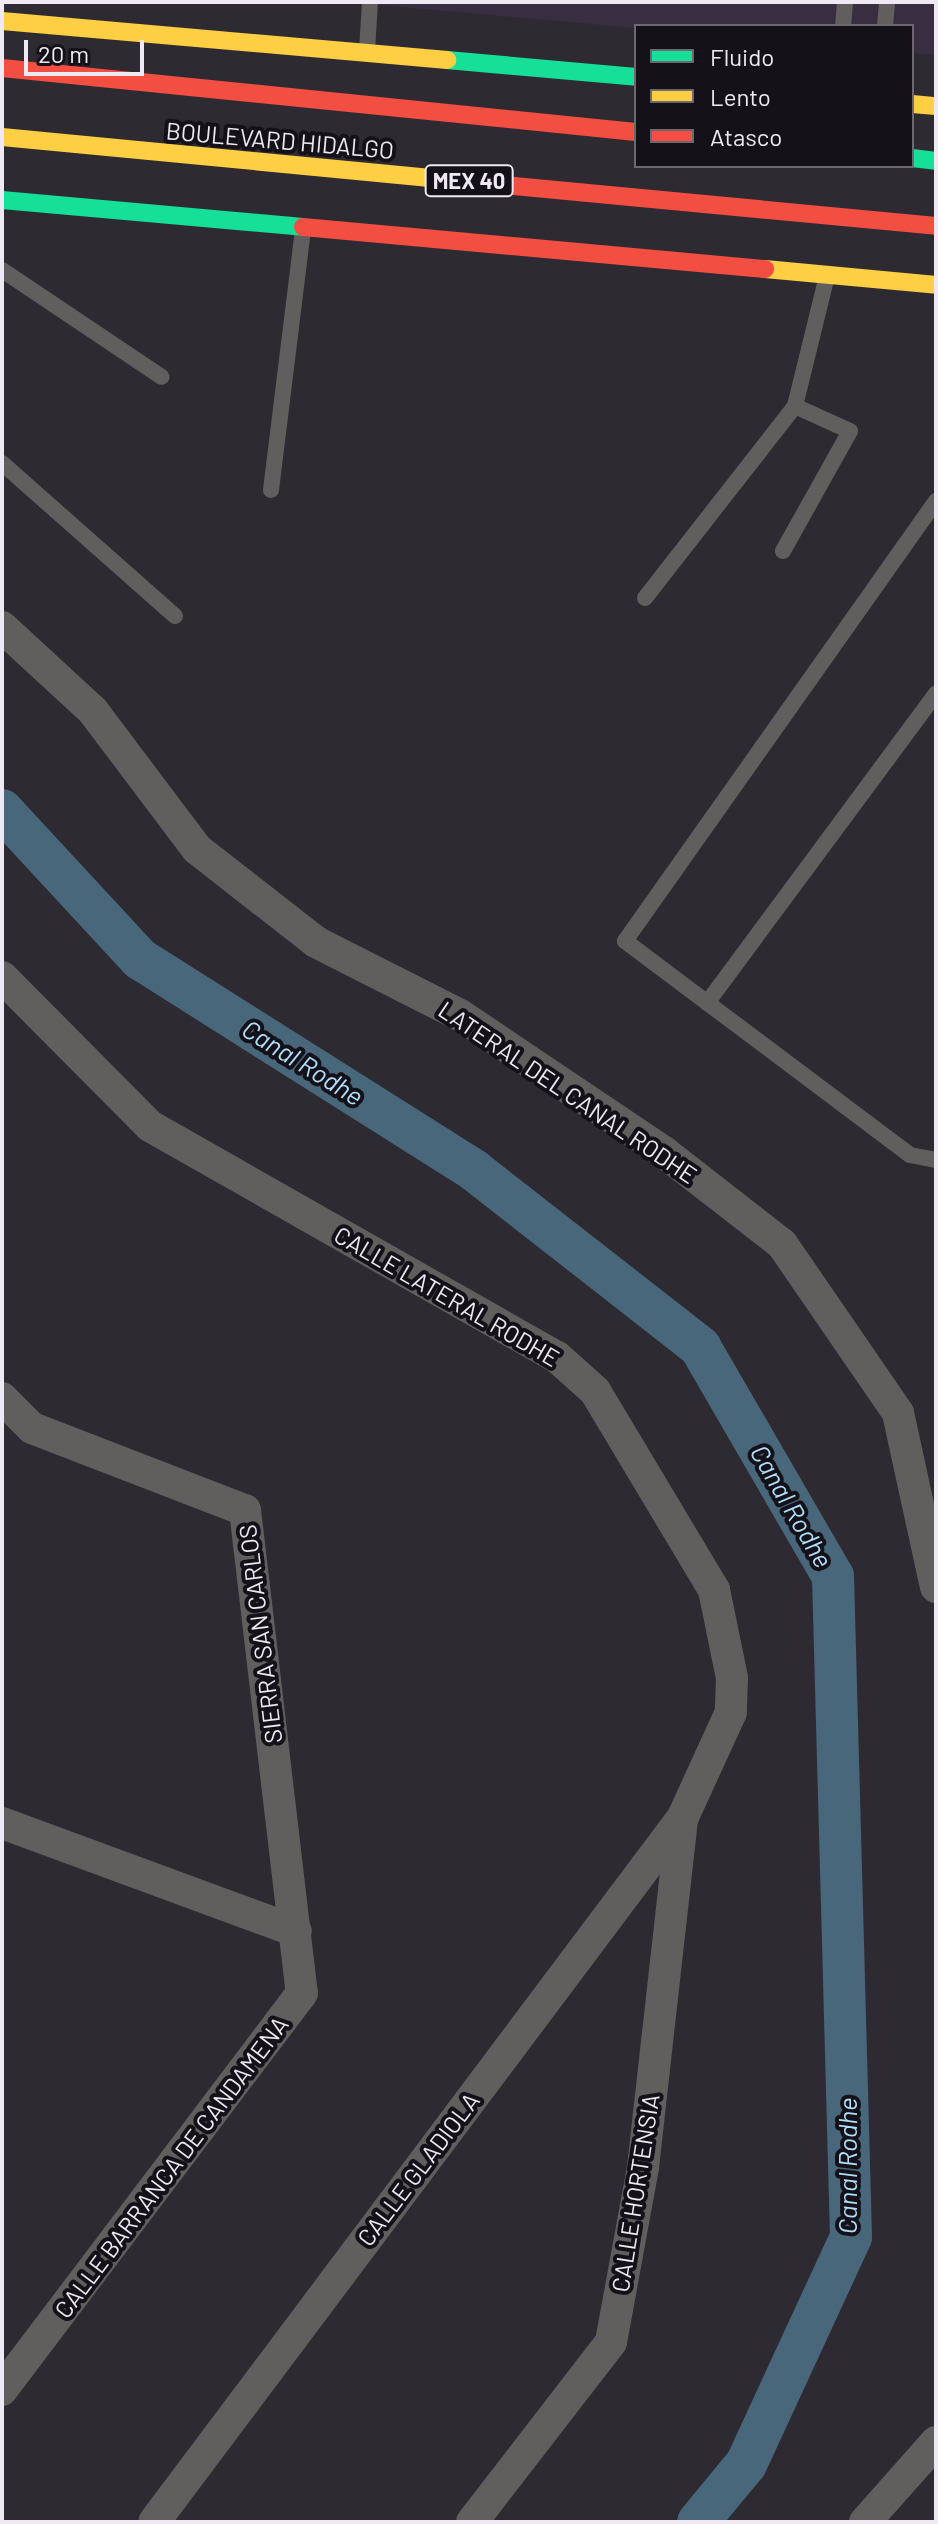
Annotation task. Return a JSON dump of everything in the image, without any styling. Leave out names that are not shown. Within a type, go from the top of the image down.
[{"type":"main road","points":[[2,21],[634,77]]},
{"type":"main road","name":"BOULEVARD HIDALGO","points":[[2,68],[634,132]]},
{"type":"main road","points":[[914,104],[936,106]]},
{"type":"main road","name":"BOULEVARD HIDALGO","points":[[2,137],[936,226]]},
{"type":"main road","points":[[914,158],[936,161]]},
{"type":"main road","points":[[2,200],[303,230],[936,285]]},
{"type":"street","name":"LATERAL DEL CANAL RODHE","points":[[2,627],[93,711],[209,858],[316,942],[473,1024],[665,1153],[782,1244],[898,1413],[936,1587]]},
{"type":"street","name":"CALLE LATERAL RODHE","points":[[2,977],[150,1126],[557,1357],[595,1391],[714,1590],[731,1712],[683,1817]]},
{"type":"street","name":"SIERRA SAN CARLOS","points":[[2,1398],[32,1428],[245,1510],[296,1931]]},
{"type":"street","name":"CALLE GLADIOLA","points":[[154,2522],[683,1817]]},
{"type":"street","name":"CALLE HORTENSIA","points":[[472,2522],[611,2342],[643,2167],[683,1817]]},
{"type":"street","points":[[2,1823],[296,1931]]},
{"type":"street","name":"CALLE BARRANCA DE CANDAMENA","points":[[2,2390],[302,1993],[296,1931]]},
{"type":"street","points":[[865,2522],[936,2442]]},
{"type":"lane","points":[[367,53],[370,2]]},
{"type":"lane","points":[[843,24],[845,2]]},
{"type":"lane","points":[[885,24],[887,2]]},
{"type":"lane","points":[[271,490],[303,230]]},
{"type":"lane","points":[[2,270],[162,377]]},
{"type":"lane","points":[[645,598],[795,406],[828,274]]},
{"type":"lane","points":[[783,551],[850,431],[795,406]]},
{"type":"lane","points":[[2,463],[175,616]]},
{"type":"lane","points":[[936,501],[625,941],[910,1155],[936,1160]]},
{"type":"lane","points":[[707,1003],[936,693]]},
{"type":"shaded area","points":[[344,2],[936,2],[936,55],[914,53],[914,24],[634,24],[634,28]]},
{"type":"waterway","name":"Canal Rodhe","points":[[2,810],[140,959],[475,1171],[700,1347],[833,1576],[851,2237],[746,2464],[698,2522]]},
{"type":"traffic: fast","points":[[447,60],[634,77]]},
{"type":"traffic: fast","points":[[914,158],[936,161]]},
{"type":"traffic: fast","points":[[2,200],[303,227]]},
{"type":"traffic: slow","points":[[2,21],[447,60]]},
{"type":"traffic: slow","points":[[914,104],[936,106]]},
{"type":"traffic: slow","points":[[2,137],[514,186]]},
{"type":"traffic: slow","points":[[765,269],[936,285]]},
{"type":"traffic: jam","points":[[2,68],[634,132]]},
{"type":"traffic: jam","points":[[514,186],[936,226]]},
{"type":"traffic: jam","points":[[303,227],[765,269]]}]
